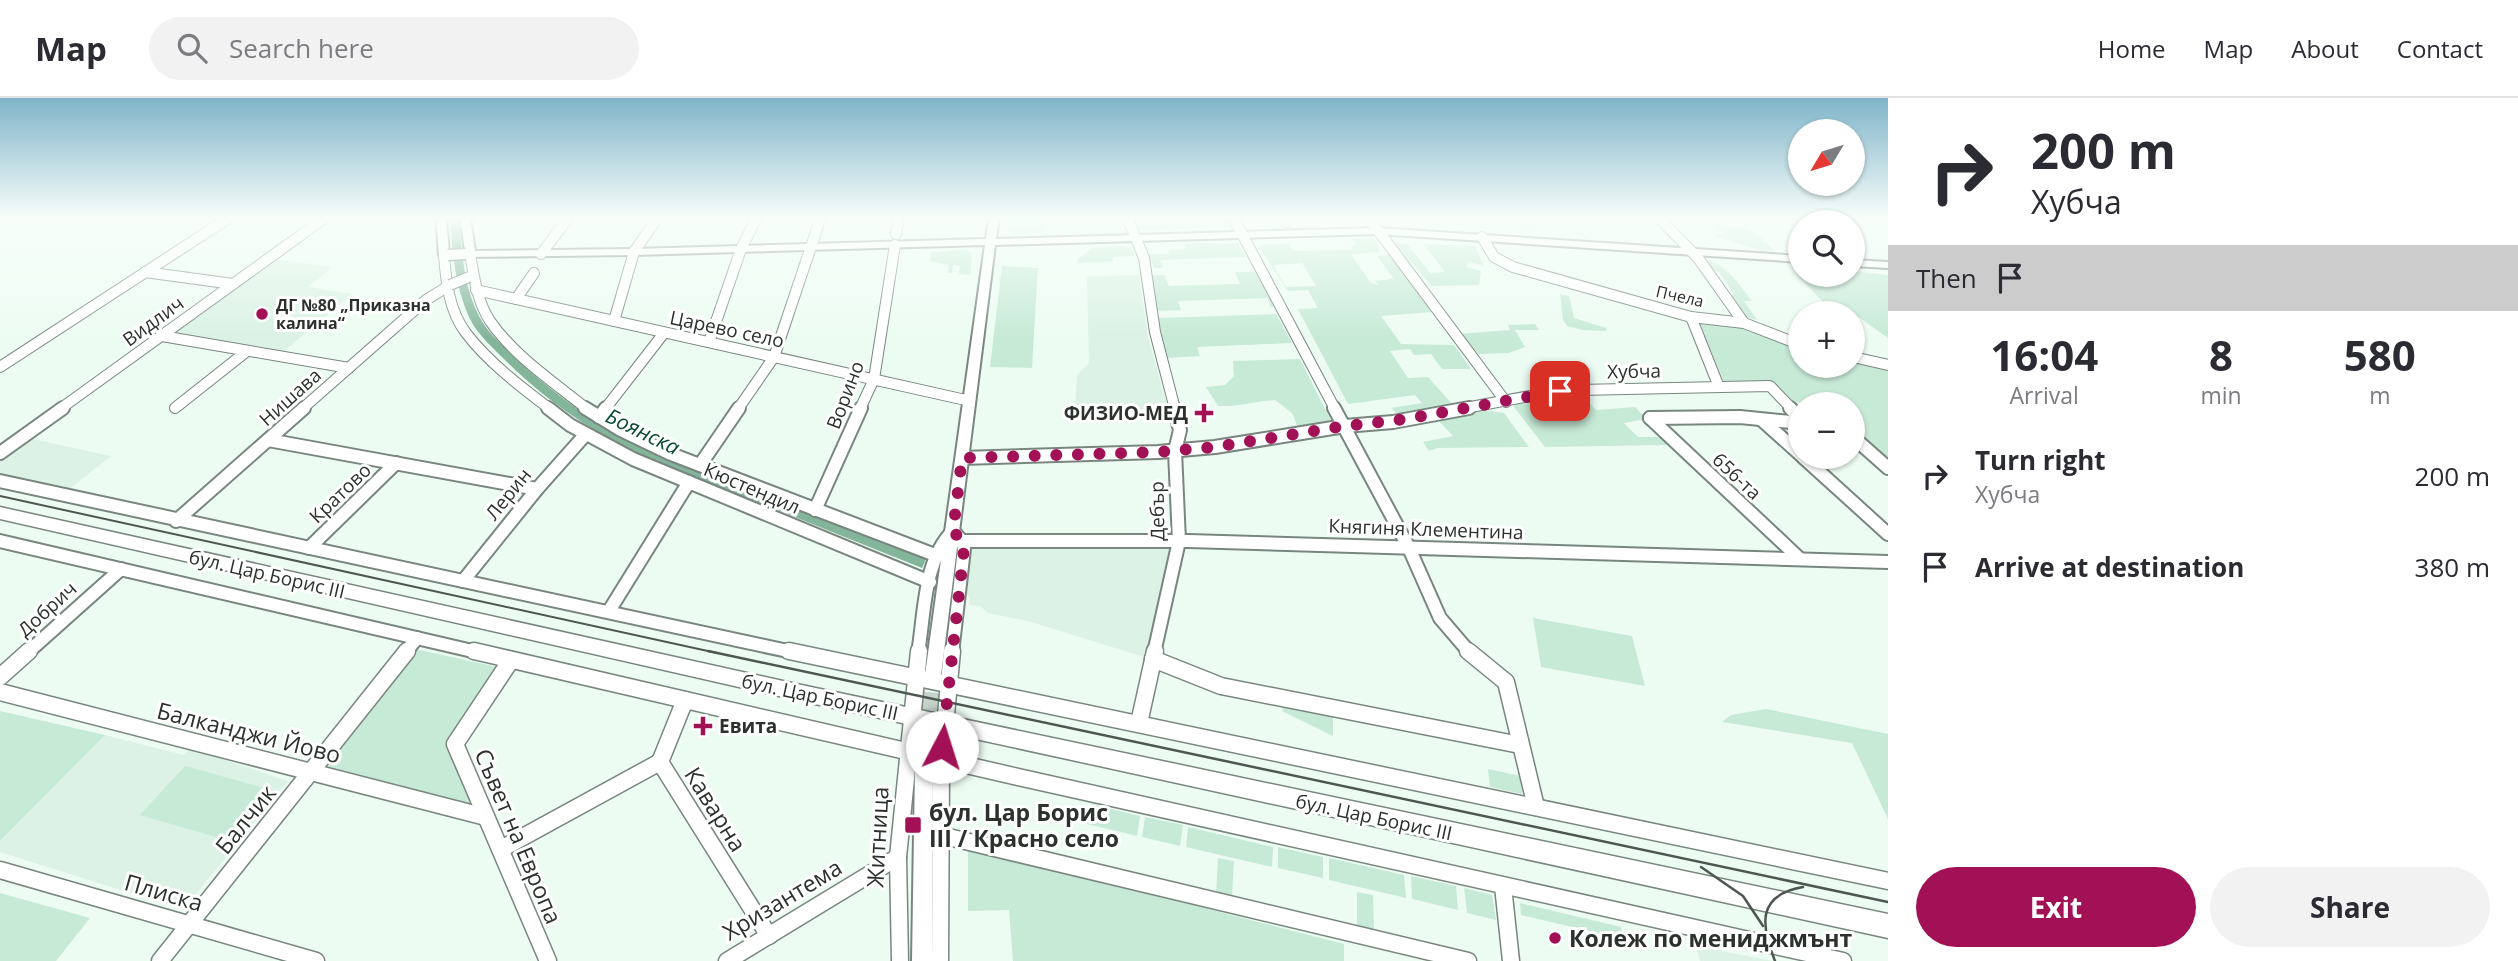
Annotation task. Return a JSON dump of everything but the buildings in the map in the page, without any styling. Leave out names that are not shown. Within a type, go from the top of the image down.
[{"type":"main road","name":"бул. Цар Борис III","points":[[0,513],[911,716],[1888,926]]},
{"type":"street","points":[[0,368],[168,257]]},
{"type":"street","name":"Видлич","points":[[0,453],[271,257]]},
{"type":"street","name":"Кюстендил","points":[[446,257],[451,297],[460,323],[482,352],[544,406],[586,435],[633,459],[930,582]]},
{"type":"street","name":"Кюстендил","points":[[468,257],[471,277],[485,314],[500,335],[537,369],[599,417],[645,442],[700,465],[935,555]]},
{"type":"street","points":[[614,321],[632,257]]},
{"type":"street","points":[[709,342],[738,257]]},
{"type":"street","points":[[700,465],[774,357],[806,257]]},
{"type":"street","name":"Ворино","points":[[815,510],[874,379],[893,257]]},
{"type":"street","points":[[933,674],[957,536],[962,458],[988,257]]},
{"type":"street","name":"Дебър","points":[[1139,723],[1179,541],[1175,451],[1179,425],[1155,332],[1144,257]]},
{"type":"street","points":[[1254,257],[1409,548],[1440,618],[1455,638],[1482,665],[1506,682],[1535,807]]},
{"type":"street","points":[[1397,257],[1506,402]]},
{"type":"street","name":"Пчела","points":[[1495,257],[1513,267],[1691,317],[1744,323],[1788,340]]},
{"type":"street","points":[[1696,257],[1744,323]]},
{"type":"street","points":[[1865,264],[1888,265]]},
{"type":"street","points":[[145,272],[233,285]]},
{"type":"street","points":[[516,299],[534,273]]},
{"type":"street","name":"Нишава","points":[[176,521],[426,300],[449,285],[471,277]]},
{"type":"street","name":"Царево село","points":[[476,290],[970,401]]},
{"type":"street","points":[[426,300],[441,295],[451,297]]},
{"type":"street","points":[[1691,317],[1719,387]]},
{"type":"street","points":[[599,417],[664,333]]},
{"type":"street","points":[[162,336],[349,368]]},
{"type":"street","points":[[175,408],[247,351]]},
{"type":"street","points":[[1865,360],[1888,365]]},
{"type":"street","points":[[1767,386],[1788,406]]},
{"type":"street","name":"Хубча","points":[[962,458],[1175,451],[1219,447],[1345,426],[1393,422],[1545,393],[1578,390],[1767,386]]},
{"type":"street","name":"656-та","points":[[1762,420],[1740,417],[1650,418],[1800,559]]},
{"type":"street","points":[[1762,420],[1788,421]]},
{"type":"street","points":[[1762,420],[1788,443]]},
{"type":"street","name":"Лерин","points":[[463,581],[537,489],[586,435]]},
{"type":"street","points":[[268,440],[537,489]]},
{"type":"street","points":[[1865,448],[1888,468]]},
{"type":"street","name":"Кратово","points":[[309,548],[396,463]]},
{"type":"street","points":[[1816,469],[1888,534]]},
{"type":"street","name":"бул. Цар Борис III","points":[[0,481],[948,685],[1888,881]]},
{"type":"street","points":[[609,611],[688,482]]},
{"type":"street","points":[[935,555],[957,536]]},
{"type":"street","points":[[940,961],[942,758],[964,549],[957,536]]},
{"type":"street","name":"Княгиня Клементина","points":[[957,536],[1888,562]]},
{"type":"street","name":"бул. Цар Борис III","points":[[0,541],[685,700],[1843,961]]},
{"type":"street","name":"Житница","points":[[900,961],[898,857],[907,750],[915,678],[935,555]]},
{"type":"street","name":"Добрич","points":[[0,677],[121,569]]},
{"type":"street","name":"Балчик","points":[[160,961],[417,638]]},
{"type":"street","points":[[1153,659],[1220,686],[1520,745]]},
{"type":"street","name":"Съвет на Европа","points":[[512,660],[455,744],[548,961]]},
{"type":"street","name":"Балканджи Йово","points":[[0,692],[486,817]]},
{"type":"street","name":"Каварна","points":[[685,700],[660,762],[768,936]]},
{"type":"street","points":[[500,849],[660,762]]},
{"type":"street","points":[[922,961],[924,768]]},
{"type":"street","points":[[940,835],[1468,961]]},
{"type":"street","name":"Хризантема","points":[[727,961],[898,857]]},
{"type":"street","name":"Плиска","points":[[0,870],[316,961]]},
{"type":"street","points":[[1503,886],[1511,961]]},
{"type":"shaded area","points":[[453,257],[462,257],[474,304],[482,322],[495,338],[562,398],[597,422],[653,452],[926,559],[922,568],[655,461],[594,429],[538,390],[485,340],[472,323],[457,281]]},
{"type":"shaded area","points":[[930,257],[972,257],[970,275],[959,274],[960,266],[953,265],[952,273],[948,273],[949,265],[930,261]]},
{"type":"shaded area","points":[[1081,257],[1113,257],[1113,261],[1078,263],[1077,260]]},
{"type":"shaded area","points":[[1150,257],[1238,257],[1160,260],[1163,268],[1154,268]]},
{"type":"shaded area","points":[[1266,257],[1353,257],[1371,283],[1379,285],[1375,281],[1394,279],[1378,257],[1393,257],[1432,312],[1381,316],[1401,344],[1454,345],[1471,369],[1442,369],[1431,354],[1414,355],[1410,349],[1390,351],[1408,378],[1428,377],[1453,405],[1398,414],[1391,408],[1422,403],[1415,395],[1348,404],[1298,309],[1318,308],[1308,290],[1288,291]],"holes":[[[1302,263],[1316,286],[1286,287],[1273,265]]]},
{"type":"shaded area","points":[[1407,257],[1418,257],[1430,273],[1445,272],[1433,257],[1480,257],[1484,266],[1470,262],[1466,267],[1481,271],[1479,285],[1432,286]]},
{"type":"shaded area","points":[[1701,258],[1717,264],[1736,280],[1752,301],[1744,301],[1757,320],[1743,316],[1730,298],[1733,293],[1719,272],[1708,268]]},
{"type":"shaded area","name":"ДГ №80 „Приказна калина“","points":[[272,259],[333,267],[308,287],[352,294],[283,352],[169,334]]},
{"type":"shaded area","points":[[1002,266],[1038,268],[1032,368],[990,367]]},
{"type":"shaded area","points":[[1235,272],[1255,272],[1277,306],[1270,307],[1268,298],[1178,301],[1181,310],[1155,311],[1149,275],[1164,275],[1169,286],[1240,284]]},
{"type":"shaded area","points":[[1865,272],[1888,275],[1888,338],[1865,322],[1865,301],[1822,301],[1809,287],[1865,287]]},
{"type":"shaded area","points":[[1139,275],[1148,337],[1168,409],[1075,410],[1077,375],[1089,363],[1087,276]]},
{"type":"shaded area","points":[[1560,294],[1569,296],[1574,318],[1606,328],[1606,331],[1567,326],[1563,320]]},
{"type":"shaded area","points":[[1276,314],[1292,343],[1197,347],[1200,356],[1167,358],[1158,318]]},
{"type":"shaded area","points":[[1699,322],[1743,326],[1788,343],[1788,378],[1865,378],[1865,364],[1888,369],[1888,457],[1865,440],[1865,392],[1788,392],[1788,401],[1770,384],[1724,382]]},
{"type":"shaded area","points":[[1535,324],[1539,330],[1515,330],[1525,347],[1509,353],[1479,354],[1458,334],[1510,330],[1508,325]]},
{"type":"shaded area","points":[[1300,359],[1332,423],[1300,432],[1292,413],[1275,400],[1218,406],[1206,387],[1225,385],[1234,376],[1233,361]]},
{"type":"shaded area","points":[[1581,394],[1596,410],[1635,407],[1647,419],[1624,423],[1638,437],[1664,437],[1686,457],[1683,458],[1668,445],[1545,447],[1514,407],[1515,404]]},
{"type":"shaded area","points":[[1484,410],[1504,413],[1529,447],[1437,448],[1429,451],[1423,442],[1453,436],[1437,419],[1446,414]]},
{"type":"shaded area","points":[[32,439],[111,456],[68,490],[0,475],[0,462]]},
{"type":"shaded area","points":[[972,544],[1170,545],[1151,659],[1028,621],[988,613],[980,606],[969,605],[970,599],[964,589]]},
{"type":"shaded area","points":[[1533,618],[1632,636],[1645,686],[1541,667]]},
{"type":"shaded area","points":[[415,649],[502,668],[449,745],[474,807],[320,768]]},
{"type":"shaded area","points":[[1283,706],[1333,716],[1333,736],[1282,711]]},
{"type":"shaded area","points":[[1766,709],[1888,734],[1888,819],[1852,743],[1722,722],[1731,715]]},
{"type":"shaded area","points":[[0,711],[105,735],[0,841]]},
{"type":"shaded area","points":[[105,735],[184,755],[190,748],[288,781],[191,900],[183,898],[175,907],[0,852],[0,841]]},
{"type":"shaded area","points":[[185,766],[275,791],[233,842],[140,815]]},
{"type":"shaded area","points":[[1488,769],[1520,776],[1522,794],[1490,787]]},
{"type":"shaded area","points":[[1091,804],[1140,816],[1137,836],[1087,824]]},
{"type":"shaded area","points":[[1145,817],[1183,825],[1180,846],[1142,837]]},
{"type":"shaded area","points":[[1188,827],[1273,847],[1272,867],[1186,847]]},
{"type":"shaded area","points":[[968,847],[1344,944],[1344,961],[1013,961],[1009,910],[968,911]]},
{"type":"shaded area","points":[[1278,847],[1323,857],[1323,878],[1278,868]]},
{"type":"shaded area","points":[[1218,858],[1234,861],[1232,897],[1216,893]]},
{"type":"shaded area","points":[[1329,858],[1404,875],[1406,898],[1329,880]]},
{"type":"shaded area","points":[[1411,876],[1456,886],[1458,910],[1412,899]]},
{"type":"shaded area","points":[[1464,888],[1492,895],[1496,920],[1467,913]]},
{"type":"shaded area","points":[[1357,892],[1373,895],[1374,931],[1357,927]]},
{"type":"shaded area","points":[[0,893],[90,918],[56,961],[0,961]]},
{"type":"shaded area","points":[[1520,903],[1621,927],[1624,939],[1521,915]]},
{"type":"shaded area","points":[[1696,946],[1741,955],[1773,961],[1700,961]]},
{"type":"tunnel","points":[[924,764],[933,675]]},
{"type":"tram line","points":[[0,496],[717,653]]},
{"type":"tram line","points":[[708,651],[1888,902]]},
{"type":"tram line","points":[[1701,867],[1743,896],[1763,926]]},
{"type":"tram line","points":[[1775,961],[1767,936],[1766,914],[1777,897],[1803,887]]},
{"type":"place","name":"ДГ №80 „Приказна калина“","points":[[262,314]]},
{"type":"place","name":"ФИЗИО-МЕД","points":[[1204,413]]},
{"type":"place","name":"Евита","points":[[703,726]]},
{"type":"place","name":"бул. Цар Борис III / Красно село","points":[[913,825]]},
{"type":"place","name":"Колеж по мениджмънт","points":[[1555,938]]},
{"type":"route","points":[[942,747],[964,549],[962,541],[953,531],[962,458],[1158,452],[1215,447],[1345,426],[1393,422],[1560,391]]},
{"type":"water label","name":"Боянска","points":[[643,431]]}]
